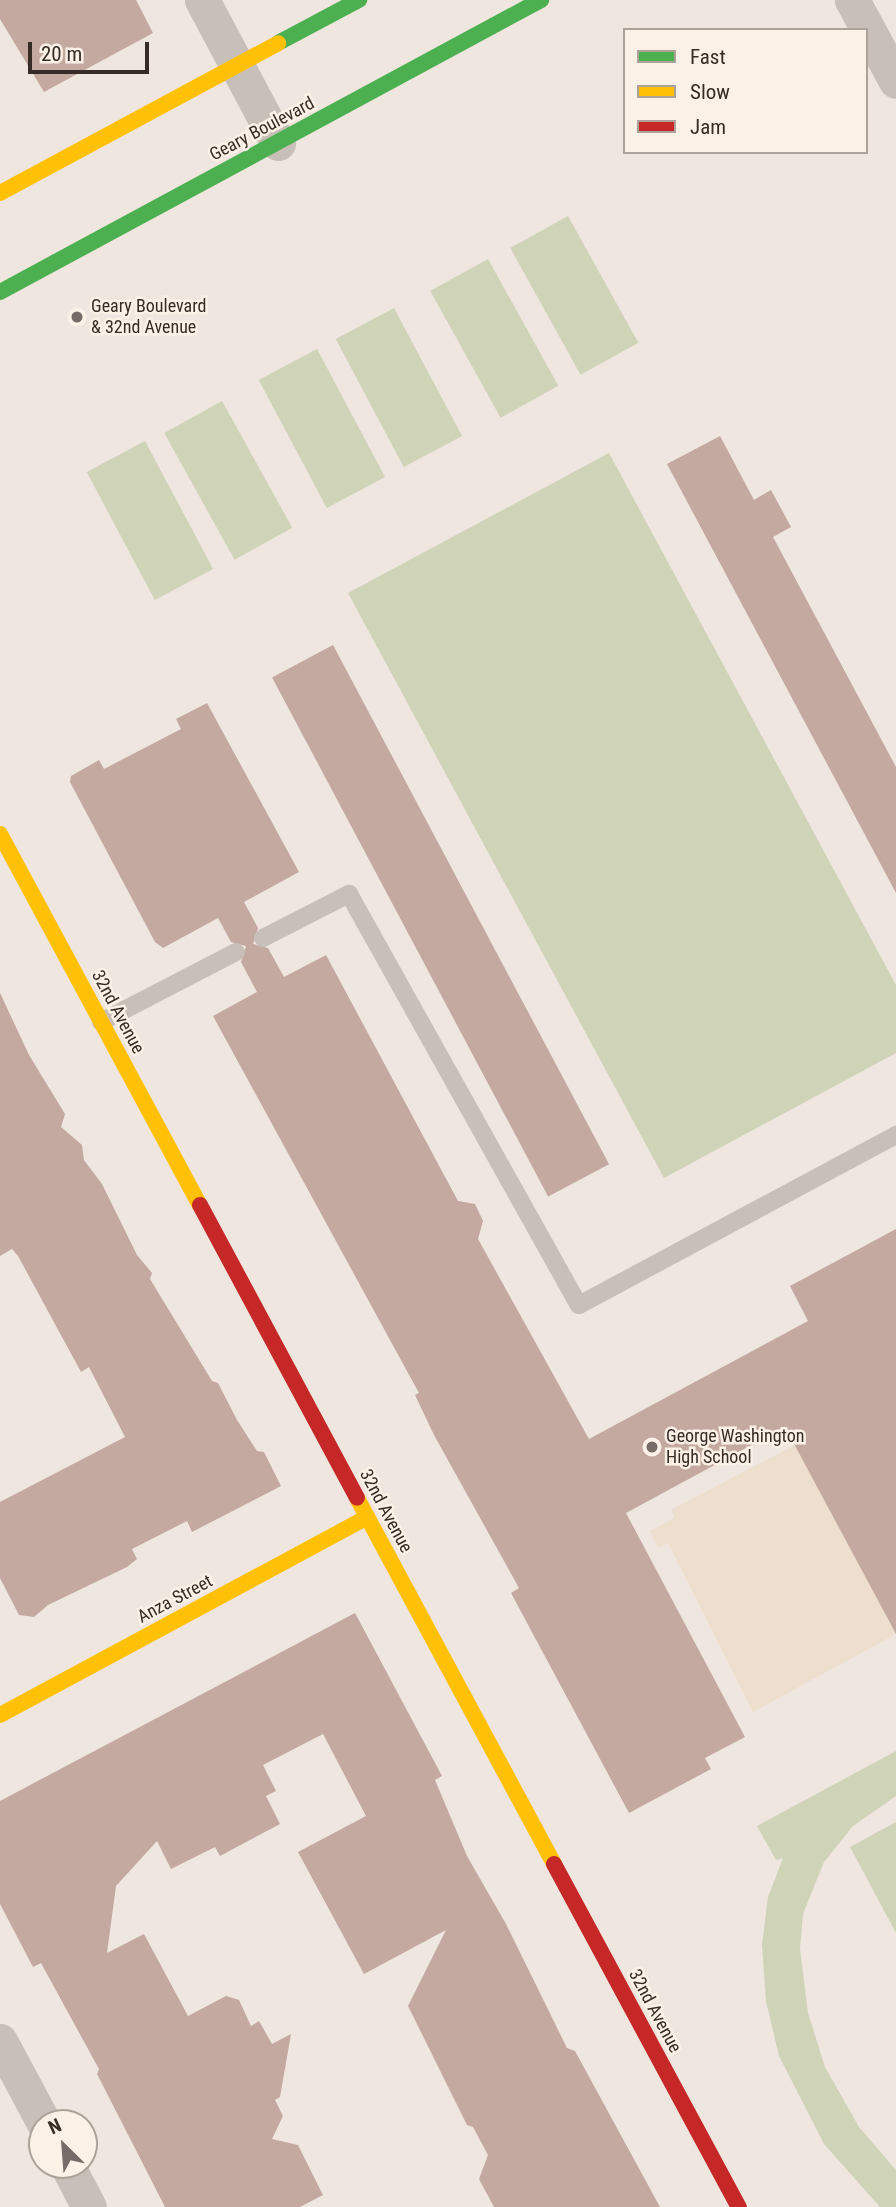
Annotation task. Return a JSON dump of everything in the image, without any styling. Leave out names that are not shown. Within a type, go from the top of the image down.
[{"type":"street","points":[[202,0],[278,143]]},
{"type":"street","points":[[0,193],[359,0]]},
{"type":"street","name":"Geary Boulevard","points":[[0,292],[541,0]]},
{"type":"street","points":[[852,0],[867,28]]},
{"type":"street","points":[[868,29],[896,81]]},
{"type":"street","name":"32nd Avenue","points":[[0,834],[739,2207]]},
{"type":"street","name":"Anza Street","points":[[0,1715],[367,1517]]},
{"type":"street","points":[[0,2041],[36,2109]]},
{"type":"street","points":[[74,2179],[89,2207]]},
{"type":"lane","points":[[263,938],[349,894],[579,1305],[896,1135]]},
{"type":"lane","points":[[101,1022],[236,952]]},
{"type":"green space","points":[[568,216],[638,343],[581,375],[510,248]]},
{"type":"green space","points":[[488,259],[558,386],[501,418],[430,291]]},
{"type":"green space","points":[[394,308],[462,436],[404,467],[336,339]]},
{"type":"green space","points":[[317,349],[385,477],[327,508],[259,380]]},
{"type":"green space","points":[[222,401],[292,528],[235,560],[164,433]]},
{"type":"green space","points":[[145,441],[213,569],[155,600],[87,472]]},
{"type":"green space","points":[[609,453],[896,985],[896,1053],[664,1178],[348,593]]},
{"type":"green space","points":[[896,1751],[896,1796],[853,1826],[824,1862],[803,1914],[800,1949],[808,2013],[825,2067],[859,2127],[896,2170],[896,2207],[880,2207],[824,2144],[779,2056],[766,2001],[762,1945],[768,1897],[783,1858],[776,1860],[757,1826]]},
{"type":"green space","points":[[896,1822],[896,1933],[850,1847]]},
{"type":"shaded area","points":[[795,1445],[896,1634],[753,1712],[668,1543],[658,1548],[650,1531],[675,1518],[671,1510]]},
{"type":"building","points":[[0,0],[136,0],[153,33],[44,92],[0,19]]},
{"type":"building","points":[[720,436],[754,500],[771,490],[791,527],[773,537],[896,767],[896,893],[667,464]]},
{"type":"building","points":[[333,645],[609,1164],[548,1197],[272,677]]},
{"type":"building","points":[[207,703],[299,872],[244,902],[258,928],[253,944],[268,948],[284,977],[326,955],[458,1201],[475,1204],[483,1221],[478,1239],[589,1439],[808,1321],[790,1286],[896,1229],[896,1634],[785,1427],[626,1513],[745,1737],[705,1758],[711,1769],[629,1813],[511,1593],[519,1588],[434,1435],[415,1395],[419,1393],[213,1016],[257,992],[241,962],[246,946],[231,942],[218,918],[163,948],[155,942],[70,782],[71,776],[99,760],[104,769],[181,729],[176,719]]},
{"type":"building","points":[[0,993],[29,1055],[65,1114],[61,1127],[82,1145],[84,1160],[102,1184],[137,1255],[152,1273],[150,1279],[212,1381],[218,1383],[257,1451],[264,1452],[281,1486],[192,1532],[187,1521],[132,1549],[137,1559],[127,1567],[48,1605],[34,1617],[19,1615],[0,1578],[0,1502],[125,1437],[89,1367],[81,1372],[18,1256],[12,1249],[0,1256]]},
{"type":"building","points":[[355,1613],[442,1776],[435,1780],[467,1856],[506,1924],[567,2048],[575,2051],[660,2207],[494,2207],[479,2179],[488,2155],[473,2127],[467,2125],[408,2006],[446,1930],[364,1974],[298,1852],[366,1816],[323,1734],[263,1765],[276,1791],[266,1796],[280,1824],[220,1856],[215,1847],[171,1869],[157,1841],[116,1886],[107,1953],[144,1934],[188,2016],[226,1996],[239,2000],[251,2026],[259,2021],[272,2044],[291,2034],[280,2097],[275,2100],[283,2116],[272,2139],[298,2145],[323,2195],[300,2207],[165,2207],[97,2074],[99,2069],[41,1963],[33,1967],[0,1904],[0,1801]]},
{"type":"traffic: fast","points":[[278,43],[359,0]]},
{"type":"traffic: fast","points":[[0,292],[541,0]]},
{"type":"traffic: slow","points":[[0,193],[278,43]]},
{"type":"traffic: slow","points":[[0,834],[200,1205]]},
{"type":"traffic: slow","points":[[357,1498],[554,1864]]},
{"type":"traffic: slow","points":[[0,1715],[367,1517]]},
{"type":"traffic: jam","points":[[200,1205],[357,1498]]},
{"type":"traffic: jam","points":[[554,1864],[739,2207]]},
{"type":"place","name":"Geary Boulevard & 32nd Avenue","points":[[77,317]]},
{"type":"place","name":"George Washington High School","points":[[652,1447]]}]
